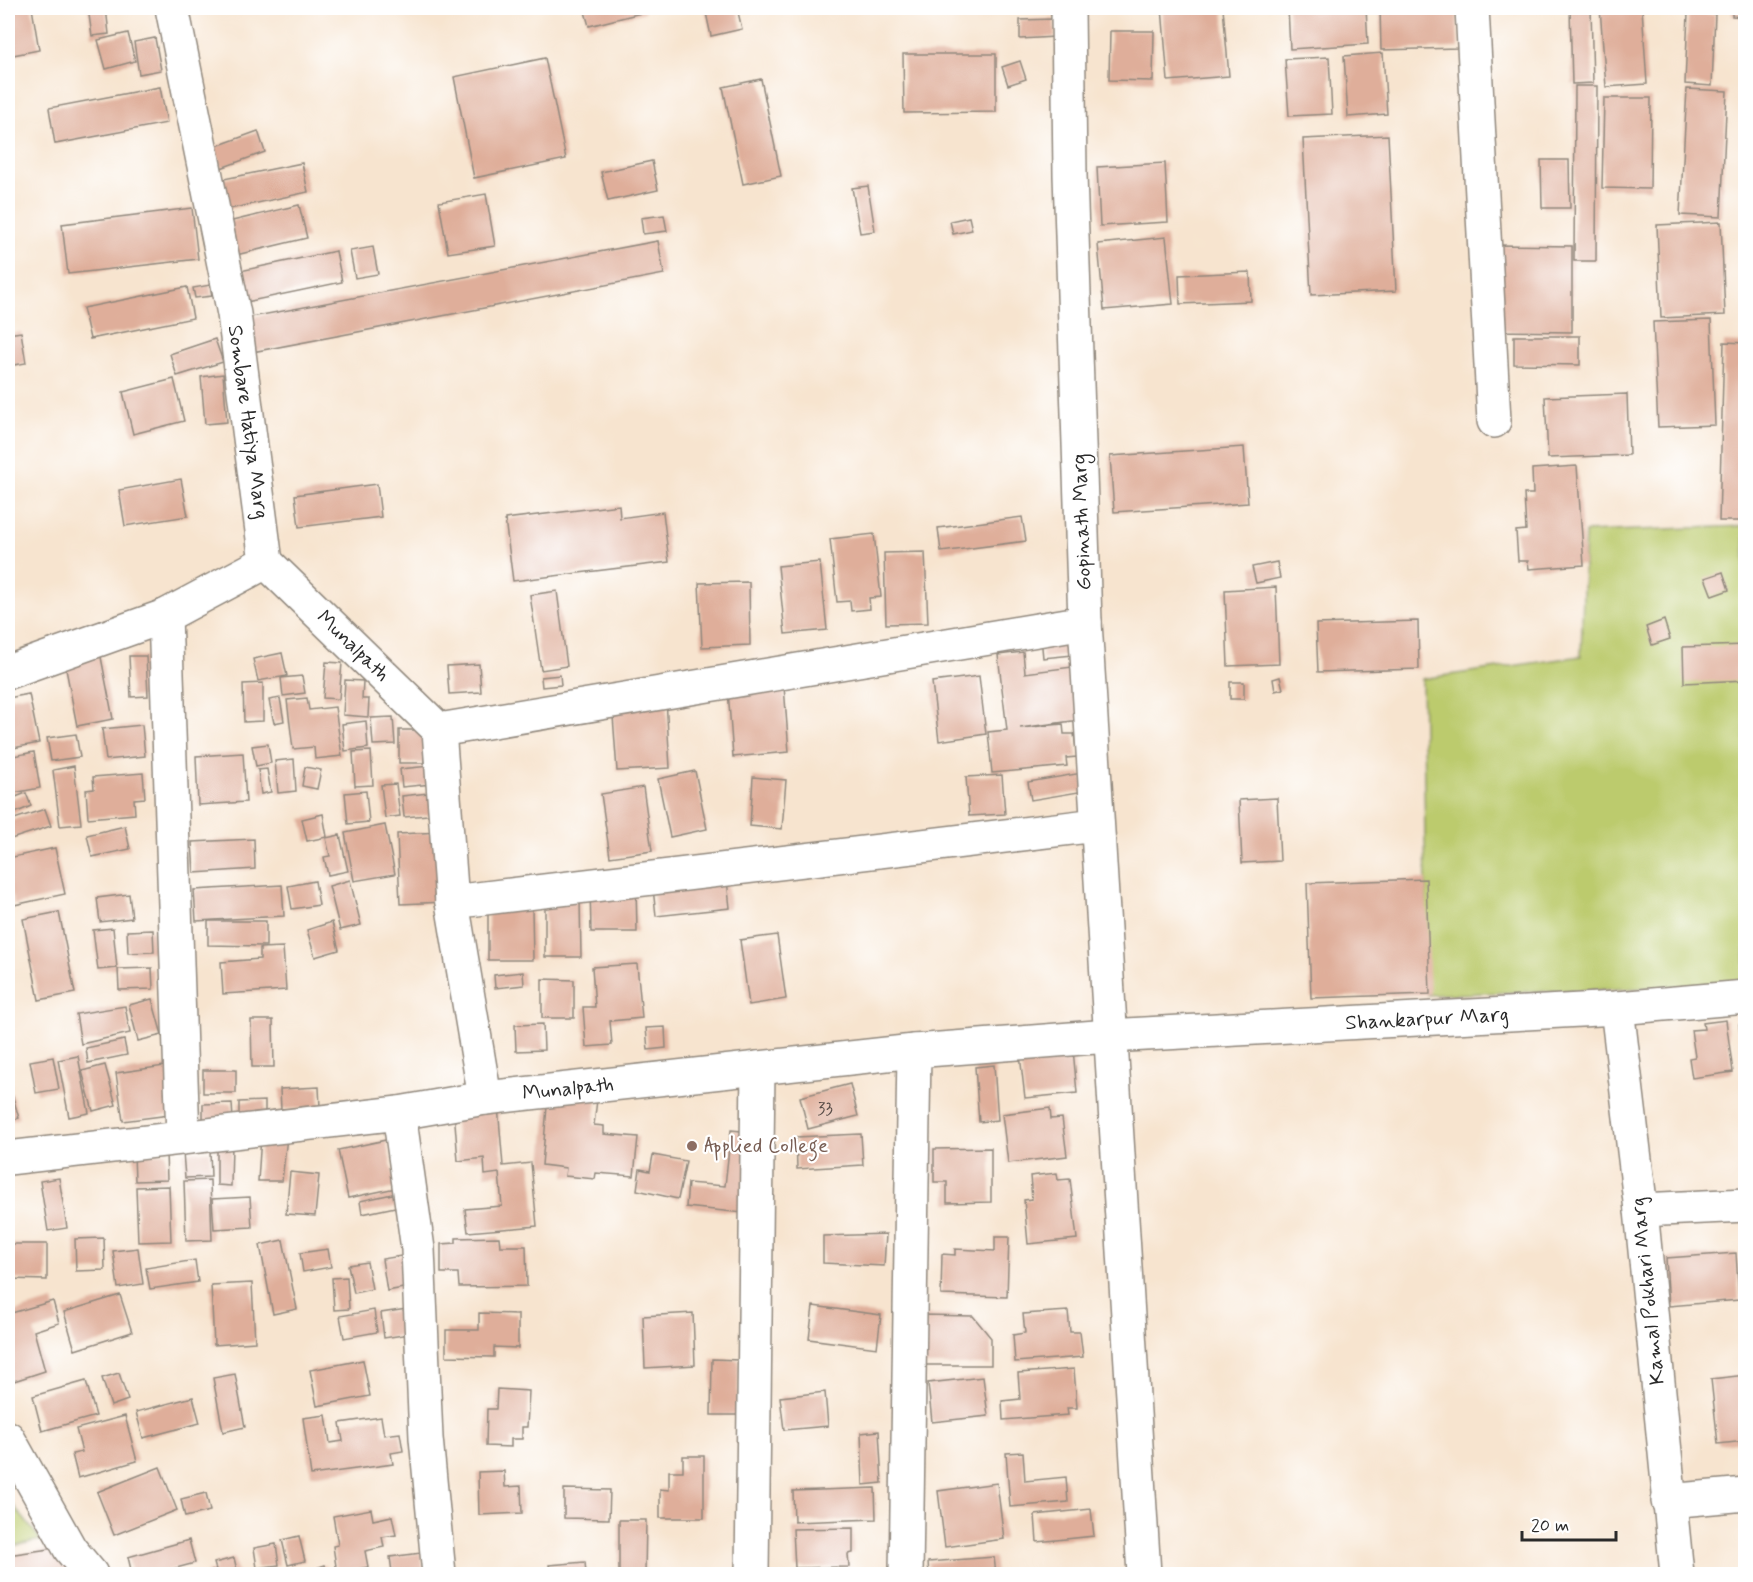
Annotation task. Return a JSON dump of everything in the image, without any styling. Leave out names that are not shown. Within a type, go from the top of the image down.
[{"type":"street","name":"Sombare Hatiya Marg","points":[[172,8],[234,314],[266,562]]},
{"type":"street","name":"Gopinath Marg","points":[[1068,8],[1070,175],[1085,622],[1144,1575]]},
{"type":"street","points":[[1472,8],[1494,421]]},
{"type":"street","points":[[8,672],[165,616],[266,562]]},
{"type":"street","name":"Munalpath","points":[[266,562],[440,730]]},
{"type":"street","points":[[165,616],[183,1137]]},
{"type":"street","points":[[485,1098],[452,902],[440,730],[1085,622]]},
{"type":"street","points":[[452,902],[1097,825]]},
{"type":"street","name":"Shankarpur Marg","points":[[914,1051],[1109,1036],[1617,1008],[1746,997]]},
{"type":"street","name":"Kamal Pokhari Marg","points":[[1617,1008],[1641,1210],[1677,1575]]},
{"type":"street","points":[[906,1575],[914,1051]]},
{"type":"street","name":"Munalpath","points":[[8,1158],[399,1113],[485,1098],[914,1051]]},
{"type":"street","points":[[753,1575],[758,1068]]},
{"type":"street","points":[[399,1113],[418,1249],[426,1438],[439,1575]]},
{"type":"street","points":[[1641,1210],[1746,1205]]},
{"type":"street","points":[[8,1438],[70,1549],[91,1575]]},
{"type":"street","points":[[1668,1501],[1746,1494]]},
{"type":"green space","points":[[1745,526],[1745,985],[1428,995],[1422,679],[1581,656],[1585,532]]},
{"type":"green space","points":[[8,1499],[41,1540],[8,1547]]},
{"type":"building","points":[[8,8],[32,8],[39,50],[8,56]]},
{"type":"building","points":[[88,8],[106,8],[109,34],[92,36]]},
{"type":"building","points":[[584,8],[644,8],[645,12],[589,26]]},
{"type":"building","points":[[705,8],[737,8],[742,29],[711,36]]},
{"type":"building","points":[[1162,8],[1223,8],[1229,76],[1168,81]]},
{"type":"building","points":[[1288,8],[1366,8],[1368,44],[1290,49]]},
{"type":"building","points":[[1380,8],[1457,8],[1458,48],[1381,50]]},
{"type":"building","points":[[1570,8],[1591,8],[1593,83],[1572,84]]},
{"type":"building","points":[[1600,8],[1642,8],[1647,84],[1606,87]]},
{"type":"building","points":[[1732,8],[1746,8],[1746,17],[1732,16]]},
{"type":"building","points":[[1688,13],[1715,14],[1712,86],[1685,84]]},
{"type":"building","points":[[1054,19],[1055,37],[1020,39],[1020,20]]},
{"type":"building","points":[[1110,31],[1154,31],[1153,81],[1109,80]]},
{"type":"building","points":[[128,33],[135,61],[106,69],[98,40]]},
{"type":"building","points":[[155,38],[161,70],[139,74],[134,42]]},
{"type":"building","points":[[1383,53],[1387,114],[1348,117],[1344,56]]},
{"type":"building","points":[[903,54],[996,54],[996,112],[904,113]]},
{"type":"building","points":[[1329,57],[1332,114],[1289,116],[1285,59]]},
{"type":"building","points":[[545,58],[566,159],[474,178],[454,77]]},
{"type":"building","points":[[1020,61],[1026,79],[1008,85],[1002,67]]},
{"type":"building","points":[[761,79],[781,176],[743,184],[723,87]]},
{"type":"building","points":[[1575,86],[1597,86],[1596,261],[1574,261]]},
{"type":"building","points":[[160,87],[167,123],[55,144],[49,108]]},
{"type":"building","points":[[1687,89],[1727,91],[1721,217],[1680,215]]},
{"type":"building","points":[[1604,98],[1651,98],[1650,189],[1602,188]]},
{"type":"building","points":[[258,131],[265,152],[221,168],[214,147]]},
{"type":"building","points":[[1388,135],[1396,291],[1311,295],[1303,139]]},
{"type":"building","points":[[1541,160],[1569,160],[1570,208],[1542,208]]},
{"type":"building","points":[[652,161],[658,190],[608,201],[601,172]]},
{"type":"building","points":[[302,163],[308,192],[225,210],[219,180]]},
{"type":"building","points":[[1165,163],[1168,222],[1100,226],[1097,167]]},
{"type":"building","points":[[868,186],[875,231],[860,233],[852,188]]},
{"type":"building","points":[[486,194],[495,246],[448,253],[439,202]]},
{"type":"building","points":[[299,205],[307,238],[236,255],[228,222]]},
{"type":"building","points":[[192,208],[198,259],[68,274],[62,224]]},
{"type":"building","points":[[664,215],[667,231],[643,234],[641,218]]},
{"type":"building","points":[[969,217],[972,230],[953,234],[950,221]]},
{"type":"building","points":[[1721,222],[1725,315],[1661,318],[1657,225]]},
{"type":"building","points":[[1166,237],[1173,304],[1104,310],[1098,244]]},
{"type":"building","points":[[658,241],[664,274],[252,352],[246,318]]},
{"type":"building","points":[[1495,245],[1572,246],[1572,332],[1494,331]]},
{"type":"building","points":[[373,247],[378,274],[355,278],[350,251]]},
{"type":"building","points":[[336,251],[342,282],[246,302],[240,271]]},
{"type":"building","points":[[1250,272],[1251,301],[1180,304],[1179,275]]},
{"type":"building","points":[[210,285],[212,296],[195,298],[193,288]]},
{"type":"building","points":[[187,287],[193,318],[90,339],[83,308]]},
{"type":"building","points":[[1711,320],[1715,425],[1658,427],[1653,322]]},
{"type":"building","points":[[21,332],[26,363],[8,366],[8,334]]},
{"type":"building","points":[[1514,336],[1580,336],[1580,365],[1514,364]]},
{"type":"building","points":[[215,339],[223,362],[177,376],[170,354]]},
{"type":"building","points":[[1724,342],[1746,343],[1746,521],[1719,521]]},
{"type":"building","points":[[223,374],[227,422],[205,424],[201,377]]},
{"type":"building","points":[[174,379],[184,421],[133,434],[123,392]]},
{"type":"building","points":[[1627,394],[1629,455],[1548,458],[1545,397]]},
{"type":"building","points":[[1244,447],[1248,503],[1114,512],[1110,456]]},
{"type":"building","points":[[1577,466],[1584,565],[1529,569],[1528,561],[1518,561],[1516,531],[1526,530],[1524,494],[1533,494],[1532,469]]},
{"type":"building","points":[[181,479],[188,516],[125,526],[119,490]]},
{"type":"building","points":[[377,484],[381,517],[299,527],[295,495]]},
{"type":"building","points":[[619,505],[620,518],[663,512],[669,562],[513,581],[505,519]]},
{"type":"building","points":[[1022,517],[1026,541],[941,552],[938,528]]},
{"type":"building","points":[[874,534],[881,597],[869,598],[870,609],[851,611],[850,601],[837,602],[830,539]]},
{"type":"building","points":[[925,552],[928,623],[886,624],[884,553]]},
{"type":"building","points":[[820,562],[827,630],[785,634],[778,566]]},
{"type":"building","points":[[1277,562],[1280,578],[1256,583],[1252,567]]},
{"type":"building","points":[[1723,572],[1729,590],[1712,596],[1705,578]]},
{"type":"building","points":[[749,582],[750,645],[702,647],[699,583]]},
{"type":"building","points":[[1276,587],[1279,664],[1228,666],[1225,590]]},
{"type":"building","points":[[557,591],[567,666],[541,670],[530,595]]},
{"type":"building","points":[[1664,620],[1670,639],[1652,645],[1646,627]]},
{"type":"building","points":[[1418,621],[1419,669],[1318,672],[1316,624]]},
{"type":"building","points":[[1081,633],[1083,654],[1043,658],[1041,637]]},
{"type":"building","points":[[1746,645],[1746,680],[1684,683],[1683,647]]},
{"type":"building","points":[[1023,652],[1025,673],[1080,666],[1087,719],[1020,728],[1063,724],[1064,734],[1074,734],[1077,757],[1066,758],[1067,766],[992,773],[988,732],[1007,730],[998,655]]},
{"type":"building","points":[[282,653],[287,676],[258,681],[253,659]]},
{"type":"building","points":[[129,656],[146,656],[148,696],[131,697]]},
{"type":"building","points":[[101,657],[113,719],[77,726],[65,664]]},
{"type":"building","points":[[326,662],[342,663],[339,699],[323,698]]},
{"type":"building","points":[[479,664],[481,692],[449,694],[447,666]]},
{"type":"building","points":[[560,675],[561,685],[542,687],[541,677]]},
{"type":"building","points":[[302,676],[305,693],[283,696],[281,678]]},
{"type":"building","points":[[979,676],[986,734],[939,741],[932,682]]},
{"type":"building","points":[[1280,677],[1283,689],[1275,691],[1273,679]]},
{"type":"building","points":[[345,680],[363,681],[362,699],[369,699],[368,717],[343,715]]},
{"type":"building","points":[[1230,682],[1244,682],[1244,699],[1230,699]]},
{"type":"building","points":[[263,683],[263,721],[244,722],[243,684]]},
{"type":"building","points":[[784,686],[789,752],[733,757],[728,690]]},
{"type":"building","points":[[29,694],[39,743],[8,749],[8,698]]},
{"type":"building","points":[[280,698],[284,721],[274,723],[269,700]]},
{"type":"building","points":[[307,698],[309,710],[335,707],[342,756],[315,759],[314,747],[293,749],[287,700]]},
{"type":"building","points":[[666,699],[670,768],[617,771],[612,702]]},
{"type":"building","points":[[393,717],[395,744],[373,745],[371,718]]},
{"type":"building","points":[[366,721],[368,748],[345,751],[342,724]]},
{"type":"building","points":[[142,725],[145,756],[106,760],[102,729]]},
{"type":"building","points":[[399,730],[424,730],[424,763],[399,763]]},
{"type":"building","points":[[76,734],[80,757],[51,761],[47,738]]},
{"type":"building","points":[[268,744],[271,763],[256,766],[252,746]]},
{"type":"building","points":[[371,751],[373,785],[355,786],[353,752]]},
{"type":"building","points":[[34,752],[40,788],[8,794],[8,757]]},
{"type":"building","points":[[243,753],[246,802],[198,805],[196,756]]},
{"type":"building","points":[[294,759],[296,791],[278,793],[275,761]]},
{"type":"building","points":[[74,766],[81,824],[60,826],[53,770]]},
{"type":"building","points":[[430,766],[432,784],[402,787],[400,769]]},
{"type":"building","points":[[305,767],[321,770],[317,789],[302,786]]},
{"type":"building","points":[[267,769],[271,792],[261,794],[258,770]]},
{"type":"building","points":[[695,771],[707,829],[670,837],[658,779]]},
{"type":"building","points":[[143,773],[145,798],[134,799],[135,814],[88,818],[86,790],[94,789],[93,777]]},
{"type":"building","points":[[1082,773],[1085,791],[1031,800],[1028,782]]},
{"type":"building","points":[[1002,775],[1005,814],[969,816],[966,777]]},
{"type":"building","points":[[753,777],[786,780],[782,829],[750,826]]},
{"type":"building","points":[[396,784],[400,816],[385,818],[381,785]]},
{"type":"building","points":[[643,787],[652,851],[610,857],[601,794]]},
{"type":"building","points":[[366,791],[369,822],[348,824],[345,793]]},
{"type":"building","points":[[437,792],[440,814],[404,817],[402,796]]},
{"type":"building","points":[[26,793],[31,806],[8,816],[8,800]]},
{"type":"building","points":[[1277,798],[1280,861],[1242,863],[1239,800]]},
{"type":"building","points":[[45,809],[51,826],[8,840],[8,821]]},
{"type":"building","points":[[323,814],[327,837],[307,841],[302,819]]},
{"type":"building","points":[[385,825],[395,874],[354,881],[345,833]]},
{"type":"building","points":[[125,826],[130,849],[92,857],[87,835]]},
{"type":"building","points":[[442,832],[445,902],[400,904],[397,834]]},
{"type":"building","points":[[340,835],[348,871],[328,875],[324,857],[330,856],[326,838]]},
{"type":"building","points":[[254,839],[255,869],[194,873],[192,842]]},
{"type":"building","points":[[55,848],[65,894],[14,905],[8,877],[8,858]]},
{"type":"building","points":[[1426,879],[1430,994],[1311,998],[1307,883]]},
{"type":"building","points":[[350,880],[361,925],[340,930],[329,886]]},
{"type":"building","points":[[727,880],[730,908],[656,916],[653,888]]},
{"type":"building","points":[[315,881],[319,905],[292,909],[288,886]]},
{"type":"building","points":[[282,885],[284,916],[196,921],[194,890]]},
{"type":"building","points":[[590,886],[636,886],[637,932],[591,932]]},
{"type":"building","points":[[129,894],[132,918],[100,922],[97,898]]},
{"type":"building","points":[[545,899],[580,899],[581,957],[545,957]]},
{"type":"building","points":[[532,909],[533,960],[488,960],[488,910]]},
{"type":"building","points":[[59,912],[75,993],[39,1000],[23,919]]},
{"type":"building","points":[[8,916],[12,933],[8,934]]},
{"type":"building","points":[[208,921],[266,921],[266,946],[208,945]]},
{"type":"building","points":[[332,922],[339,950],[315,957],[307,930]]},
{"type":"building","points":[[113,928],[117,968],[98,970],[93,930]]},
{"type":"building","points":[[153,930],[154,952],[128,953],[127,931]]},
{"type":"building","points":[[777,935],[786,999],[749,1005],[740,940]]},
{"type":"building","points":[[283,947],[286,990],[223,994],[221,962],[260,959],[260,948]]},
{"type":"building","points":[[637,964],[642,1018],[610,1021],[612,1045],[586,1047],[583,1007],[595,1007],[592,967]]},
{"type":"building","points":[[152,968],[153,989],[119,990],[118,969]]},
{"type":"building","points":[[523,972],[524,985],[495,988],[494,975]]},
{"type":"building","points":[[542,979],[574,980],[574,1018],[542,1018]]},
{"type":"building","points":[[152,999],[162,1035],[138,1041],[129,1005]]},
{"type":"building","points":[[125,1006],[130,1033],[81,1044],[76,1014]]},
{"type":"building","points":[[251,1020],[273,1020],[274,1067],[252,1067]]},
{"type":"building","points":[[1726,1020],[1733,1072],[1692,1078],[1689,1058],[1695,1057],[1691,1030],[1704,1029],[1703,1023]]},
{"type":"building","points":[[543,1024],[544,1050],[516,1051],[515,1025]]},
{"type":"building","points":[[1739,1024],[1746,1024],[1746,1047],[1741,1048]]},
{"type":"building","points":[[665,1027],[666,1048],[648,1050],[646,1028]]},
{"type":"building","points":[[124,1040],[127,1055],[88,1063],[86,1048]]},
{"type":"building","points":[[1073,1049],[1077,1093],[1025,1098],[1020,1055]]},
{"type":"building","points":[[78,1056],[89,1113],[69,1117],[58,1060]]},
{"type":"building","points":[[53,1057],[59,1089],[36,1093],[30,1061]]},
{"type":"building","points":[[105,1065],[116,1105],[93,1111],[82,1071]]},
{"type":"building","points":[[171,1065],[177,1114],[123,1121],[116,1073]]},
{"type":"building","points":[[994,1065],[998,1120],[979,1122],[975,1067]]},
{"type":"building","points":[[203,1070],[236,1070],[236,1093],[203,1093]]},
{"type":"building","points":[[8,1071],[12,1087],[8,1088]]},
{"type":"building","points":[[850,1084],[858,1116],[808,1129],[800,1097]]},
{"type":"building","points":[[319,1087],[320,1108],[281,1109],[280,1089]]},
{"type":"building","points":[[12,1094],[19,1118],[8,1122],[8,1095]]},
{"type":"building","points":[[548,1095],[597,1100],[594,1125],[604,1126],[604,1134],[638,1137],[634,1176],[596,1173],[595,1179],[565,1176],[566,1168],[542,1165]]},
{"type":"building","points":[[265,1101],[265,1118],[239,1119],[239,1102]]},
{"type":"building","points":[[232,1103],[233,1120],[203,1121],[203,1104]]},
{"type":"building","points":[[498,1106],[503,1166],[531,1163],[537,1226],[468,1232],[465,1209],[502,1206],[499,1173],[485,1175],[484,1158],[458,1161],[454,1110]]},
{"type":"building","points":[[1050,1108],[1051,1119],[1062,1118],[1067,1156],[1008,1163],[1002,1114]]},
{"type":"building","points":[[731,1130],[751,1132],[743,1213],[686,1207],[688,1183],[725,1186]]},
{"type":"building","points":[[861,1134],[863,1165],[797,1169],[796,1137]]},
{"type":"building","points":[[261,1136],[287,1137],[282,1181],[258,1181]]},
{"type":"building","points":[[386,1140],[396,1188],[348,1198],[338,1150]]},
{"type":"building","points":[[217,1144],[232,1144],[231,1186],[217,1185]]},
{"type":"building","points":[[991,1148],[991,1202],[947,1203],[947,1182],[934,1182],[934,1149]]},
{"type":"building","points":[[210,1151],[211,1177],[185,1178],[183,1152]]},
{"type":"building","points":[[166,1153],[167,1180],[135,1181],[134,1154]]},
{"type":"building","points":[[653,1155],[686,1161],[678,1199],[637,1190],[640,1169],[650,1171]]},
{"type":"building","points":[[290,1172],[319,1175],[315,1216],[286,1214]]},
{"type":"building","points":[[1057,1173],[1058,1180],[1070,1179],[1077,1239],[1028,1244],[1024,1200],[1032,1199],[1030,1176]]},
{"type":"building","points":[[59,1178],[67,1228],[48,1231],[40,1181]]},
{"type":"building","points":[[210,1180],[212,1240],[186,1241],[184,1181]]},
{"type":"building","points":[[169,1186],[171,1241],[138,1242],[136,1187]]},
{"type":"building","points":[[397,1193],[400,1206],[362,1214],[360,1201]]},
{"type":"building","points":[[250,1197],[252,1227],[214,1229],[212,1199]]},
{"type":"building","points":[[886,1234],[884,1266],[823,1263],[823,1236]]},
{"type":"building","points":[[499,1237],[500,1246],[526,1246],[527,1286],[459,1287],[458,1273],[441,1273],[441,1244],[456,1243],[456,1238]]},
{"type":"building","points":[[995,1237],[1009,1237],[1007,1297],[941,1295],[942,1254],[955,1255],[955,1249],[995,1251]]},
{"type":"building","points":[[104,1238],[105,1270],[76,1271],[75,1239]]},
{"type":"building","points":[[283,1240],[297,1309],[273,1314],[260,1245]]},
{"type":"building","points":[[8,1244],[47,1244],[47,1280],[8,1279]]},
{"type":"building","points":[[138,1248],[143,1284],[118,1288],[113,1251]]},
{"type":"building","points":[[328,1249],[331,1267],[303,1272],[300,1253]]},
{"type":"building","points":[[1736,1253],[1739,1300],[1669,1306],[1666,1258]]},
{"type":"building","points":[[413,1254],[419,1285],[387,1291],[382,1259]]},
{"type":"building","points":[[195,1260],[198,1282],[150,1289],[146,1268]]},
{"type":"building","points":[[367,1262],[372,1289],[354,1293],[348,1265]]},
{"type":"building","points":[[347,1277],[349,1309],[334,1310],[332,1278]]},
{"type":"building","points":[[252,1283],[255,1342],[214,1345],[211,1285]]},
{"type":"building","points":[[120,1295],[132,1332],[75,1350],[64,1312]]},
{"type":"building","points":[[53,1301],[59,1323],[34,1331],[45,1371],[11,1382],[8,1367],[8,1314]]},
{"type":"building","points":[[813,1306],[881,1315],[877,1348],[809,1339]]},
{"type":"building","points":[[413,1308],[416,1333],[384,1338],[381,1313]]},
{"type":"building","points":[[374,1310],[377,1332],[344,1338],[340,1316]]},
{"type":"building","points":[[1068,1311],[1070,1332],[1080,1332],[1083,1357],[1015,1362],[1013,1335],[1025,1333],[1023,1314]]},
{"type":"building","points":[[479,1313],[518,1314],[518,1348],[494,1347],[494,1357],[446,1356],[446,1330],[479,1330]]},
{"type":"building","points":[[693,1313],[695,1365],[645,1368],[643,1316]]},
{"type":"building","points":[[922,1315],[973,1316],[991,1338],[991,1365],[922,1365]]},
{"type":"building","points":[[712,1359],[739,1360],[737,1415],[711,1415]]},
{"type":"building","points":[[363,1360],[370,1396],[317,1406],[310,1370]]},
{"type":"building","points":[[1074,1369],[1077,1408],[1067,1408],[1068,1415],[1003,1420],[1002,1401],[1020,1399],[1018,1373]]},
{"type":"building","points":[[119,1373],[128,1400],[111,1406],[102,1378]]},
{"type":"building","points":[[235,1374],[245,1427],[223,1432],[213,1378]]},
{"type":"building","points":[[1746,1375],[1746,1441],[1718,1444],[1711,1379]]},
{"type":"building","points":[[983,1377],[988,1416],[932,1422],[928,1383]]},
{"type":"building","points":[[86,1381],[96,1416],[42,1431],[33,1396]]},
{"type":"building","points":[[497,1389],[529,1391],[527,1427],[522,1427],[522,1439],[511,1439],[511,1447],[486,1446],[487,1409],[496,1409]]},
{"type":"building","points":[[825,1392],[828,1426],[784,1430],[780,1397]]},
{"type":"building","points":[[193,1397],[200,1423],[143,1438],[136,1412]]},
{"type":"building","points":[[326,1415],[330,1443],[343,1441],[340,1423],[381,1417],[384,1435],[400,1433],[403,1451],[391,1453],[393,1464],[311,1475],[303,1418]]},
{"type":"building","points":[[125,1416],[137,1461],[78,1478],[72,1454],[82,1452],[76,1429]]},
{"type":"building","points":[[879,1431],[882,1483],[863,1485],[861,1433]]},
{"type":"building","points":[[1023,1452],[1025,1481],[1066,1477],[1068,1502],[1010,1507],[1006,1453]]},
{"type":"building","points":[[683,1456],[704,1456],[704,1518],[660,1518],[660,1489],[669,1490],[669,1471],[683,1471]]},
{"type":"building","points":[[160,1467],[177,1510],[114,1535],[97,1492]]},
{"type":"building","points":[[504,1471],[505,1487],[521,1486],[522,1513],[479,1515],[478,1472]]},
{"type":"building","points":[[997,1483],[1004,1539],[945,1547],[938,1491]]},
{"type":"building","points":[[875,1488],[876,1519],[794,1522],[793,1491]]},
{"type":"building","points":[[564,1489],[610,1490],[609,1519],[564,1518]]},
{"type":"building","points":[[206,1493],[210,1511],[185,1517],[181,1499]]},
{"type":"building","points":[[371,1509],[373,1520],[392,1516],[396,1535],[382,1537],[384,1547],[365,1551],[368,1567],[337,1573],[333,1546],[338,1545],[333,1516]]},
{"type":"building","points":[[1091,1509],[1094,1536],[1037,1542],[1035,1515]]},
{"type":"building","points":[[619,1520],[646,1520],[645,1574],[619,1574]]},
{"type":"building","points":[[853,1528],[853,1553],[848,1554],[849,1567],[795,1568],[793,1529]]},
{"type":"building","points":[[299,1536],[305,1561],[288,1565],[282,1540]]},
{"type":"building","points":[[189,1540],[195,1563],[154,1574],[132,1574],[128,1557]]},
{"type":"building","points":[[276,1544],[279,1565],[257,1568],[254,1548]]},
{"type":"building","points":[[63,1547],[67,1574],[8,1574],[8,1555]]},
{"type":"building","points":[[421,1553],[424,1574],[392,1572],[390,1557]]},
{"type":"building","points":[[994,1557],[996,1574],[929,1574],[928,1562]]},
{"type":"building","points":[[234,1558],[238,1574],[207,1574],[206,1572],[216,1570],[214,1563]]},
{"type":"building","points":[[585,1562],[586,1574],[550,1574],[549,1565]]},
{"type":"building","points":[[325,1565],[328,1574],[299,1574]]},
{"type":"place","name":"Applied College","points":[[692,1146]]}]
